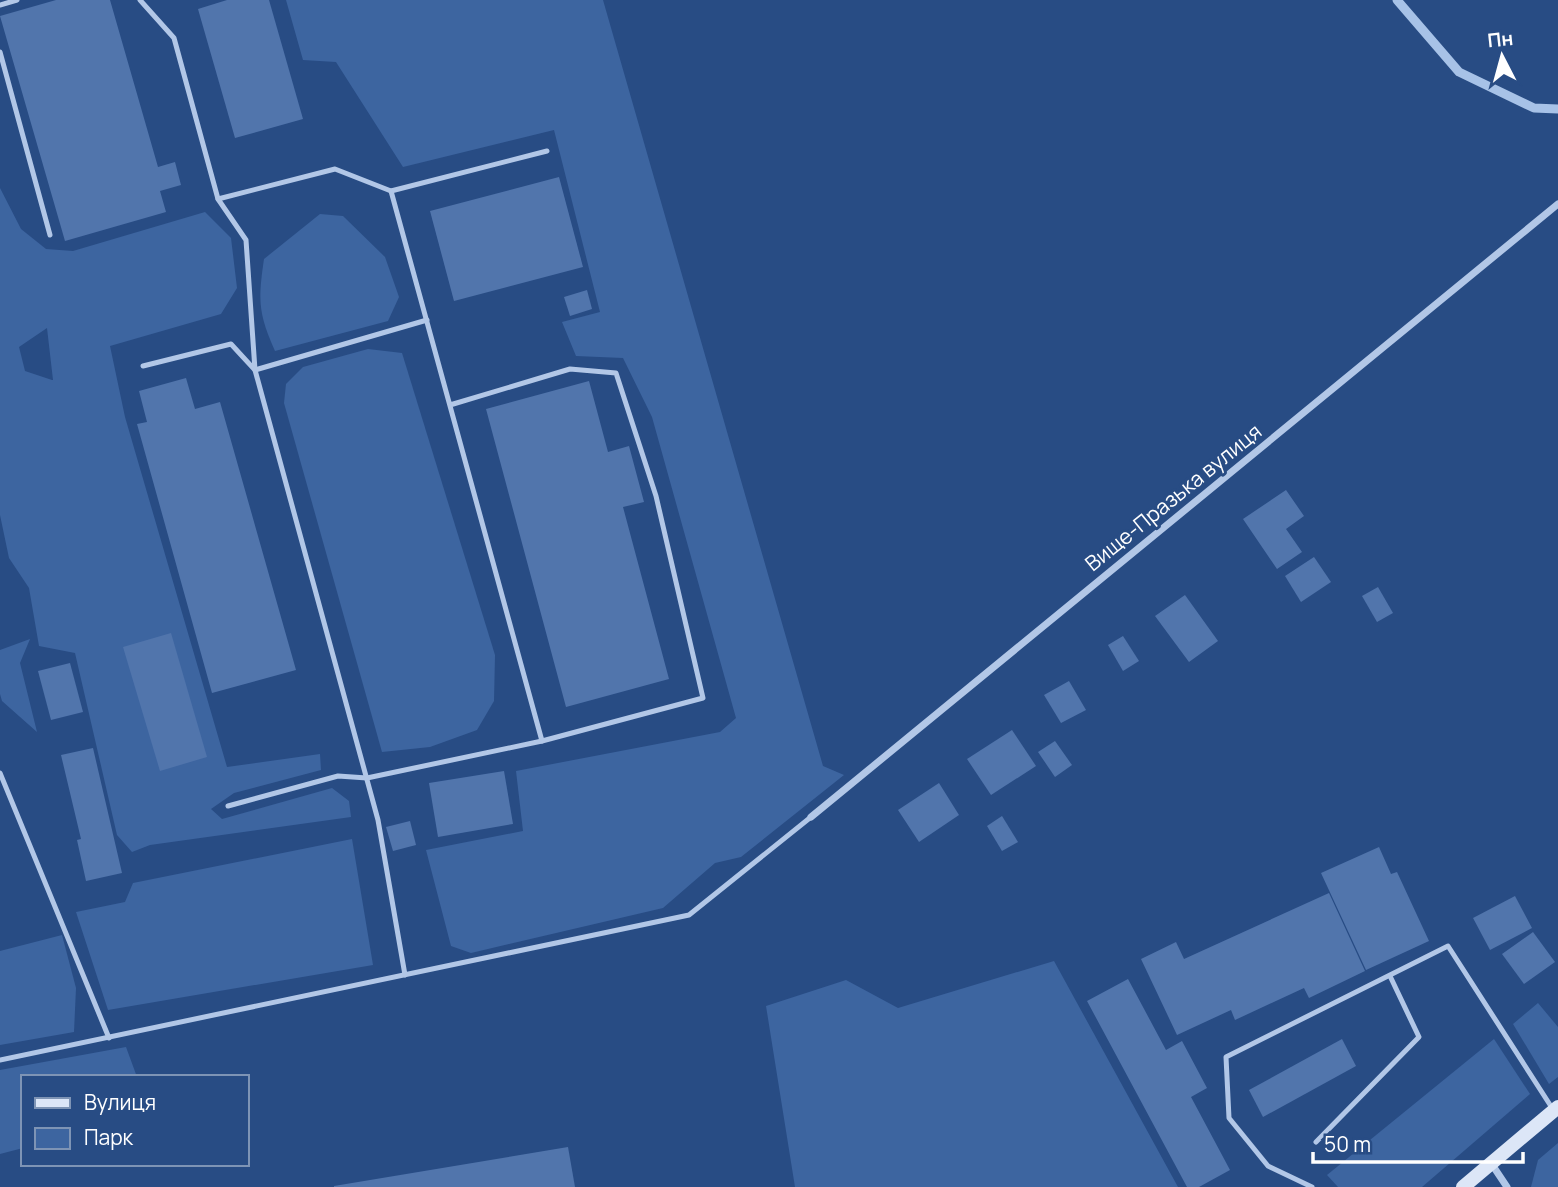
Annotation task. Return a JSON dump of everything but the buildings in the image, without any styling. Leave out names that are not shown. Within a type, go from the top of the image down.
[{"type":"main road","points":[[1463,1187],[1556,1109]]},
{"type":"street","name":"Вище-Празька вулиця","points":[[811,817],[1558,204]]},
{"type":"street","points":[[1491,1163],[1507,1187]]},
{"type":"lane","points":[[0,5],[16,0]]},
{"type":"lane","points":[[140,0],[174,38],[218,199],[246,240],[256,370],[378,820],[405,975]]},
{"type":"lane","points":[[0,52],[50,235]]},
{"type":"lane","points":[[218,199],[335,169],[391,191],[547,151]]},
{"type":"lane","points":[[391,191],[542,741]]},
{"type":"lane","points":[[256,370],[426,320]]},
{"type":"lane","points":[[143,366],[231,344],[256,370]]},
{"type":"lane","points":[[228,806],[338,776],[367,778],[542,741],[703,698],[656,496],[616,373],[570,369],[450,404]]},
{"type":"lane","points":[[0,773],[109,1038]]},
{"type":"lane","points":[[0,1060],[689,915],[811,817]]},
{"type":"lane","points":[[1312,1187],[1268,1166],[1229,1118],[1226,1057],[1448,946],[1556,1109]]},
{"type":"lane","points":[[1316,1142],[1419,1037],[1390,975]]},
{"type":"green space","points":[[286,0],[603,0],[823,766],[844,775],[741,857],[715,863],[663,908],[471,953],[451,946],[426,850],[523,831],[516,771],[720,732],[736,718],[652,417],[623,358],[576,356],[562,322],[600,312],[554,130],[403,167],[336,62],[303,60]]},
{"type":"green space","points":[[0,188],[21,229],[46,249],[73,251],[205,212],[231,238],[237,288],[221,314],[110,346],[125,417],[227,767],[320,754],[321,770],[234,793],[211,809],[222,819],[332,788],[349,801],[351,817],[150,845],[132,852],[117,835],[75,653],[39,646],[29,588],[9,558],[0,515]],"holes":[[[47,328],[53,380],[25,371],[19,347]]]},
{"type":"green space","points":[[320,214],[343,216],[385,257],[399,297],[388,321],[275,351],[262,316],[264,259]]},
{"type":"green space","points":[[368,349],[402,353],[495,655],[494,701],[477,730],[430,747],[382,752],[284,403],[286,384],[303,367]]},
{"type":"green space","points":[[30,639],[20,663],[37,732],[2,701],[0,694],[0,650]]},
{"type":"green space","points":[[352,839],[373,965],[108,1010],[76,912],[125,902],[133,883]]},
{"type":"green space","points":[[62,935],[76,988],[74,1032],[0,1045],[0,951]]},
{"type":"green space","points":[[1054,961],[1178,1187],[795,1187],[766,1006],[846,980],[898,1008]]},
{"type":"green space","points":[[1538,1003],[1558,1027],[1558,1077],[1549,1084],[1513,1024]]},
{"type":"green space","points":[[1494,1039],[1530,1094],[1422,1187],[1338,1187],[1327,1175]]},
{"type":"green space","points":[[126,1047],[136,1075],[21,1075],[21,1149],[0,1154],[0,1070]]},
{"type":"green space","points":[[1558,1143],[1558,1187],[1531,1187],[1538,1160]]},
{"type":"waterway","points":[[1397,0],[1459,72],[1534,108],[1558,109]]}]
